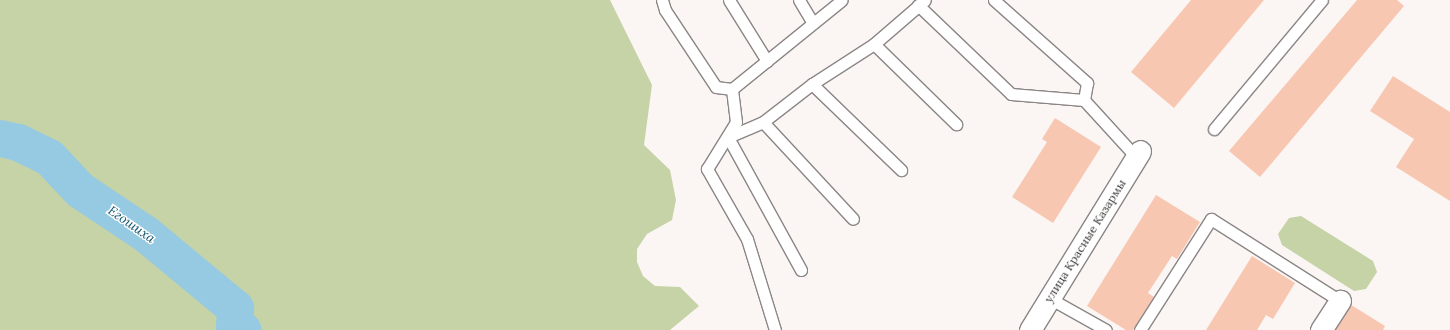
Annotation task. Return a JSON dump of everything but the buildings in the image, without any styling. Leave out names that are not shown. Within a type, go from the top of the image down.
[{"type":"street","name":"улица Красные Казармы","points":[[1030,330],[1138,154]]},
{"type":"street","points":[[1321,330],[1340,301]]},
{"type":"lane","points":[[662,0],[665,10],[716,86],[732,89],[842,0]]},
{"type":"lane","points":[[729,0],[767,61]]},
{"type":"lane","points":[[799,0],[813,23]]},
{"type":"lane","points":[[994,0],[1087,83],[1084,100]]},
{"type":"lane","points":[[1214,129],[1322,0]]},
{"type":"lane","points":[[728,137],[763,122],[812,84],[874,44],[922,2],[1011,94],[1084,100],[1138,154]]},
{"type":"lane","points":[[874,44],[956,124]]},
{"type":"lane","points":[[812,84],[901,170]]},
{"type":"lane","points":[[732,89],[736,122],[728,137],[707,168],[747,239],[775,330]]},
{"type":"lane","points":[[763,122],[853,219]]},
{"type":"lane","points":[[728,137],[801,270]]},
{"type":"lane","points":[[1140,330],[1211,219],[1340,301]]},
{"type":"lane","points":[[1049,298],[1106,330]]},
{"type":"green space","points":[[0,0],[610,0],[652,85],[644,145],[670,170],[676,200],[672,220],[647,234],[637,249],[637,262],[643,276],[655,286],[680,287],[699,306],[670,330],[0,330]]},
{"type":"green space","points":[[1301,216],[1373,261],[1377,272],[1366,289],[1354,291],[1282,245],[1278,234],[1289,218]]},
{"type":"waterway","name":"Егошиха","points":[[0,138],[18,142],[49,157],[80,190],[146,234],[235,308],[234,327],[243,330]]}]
